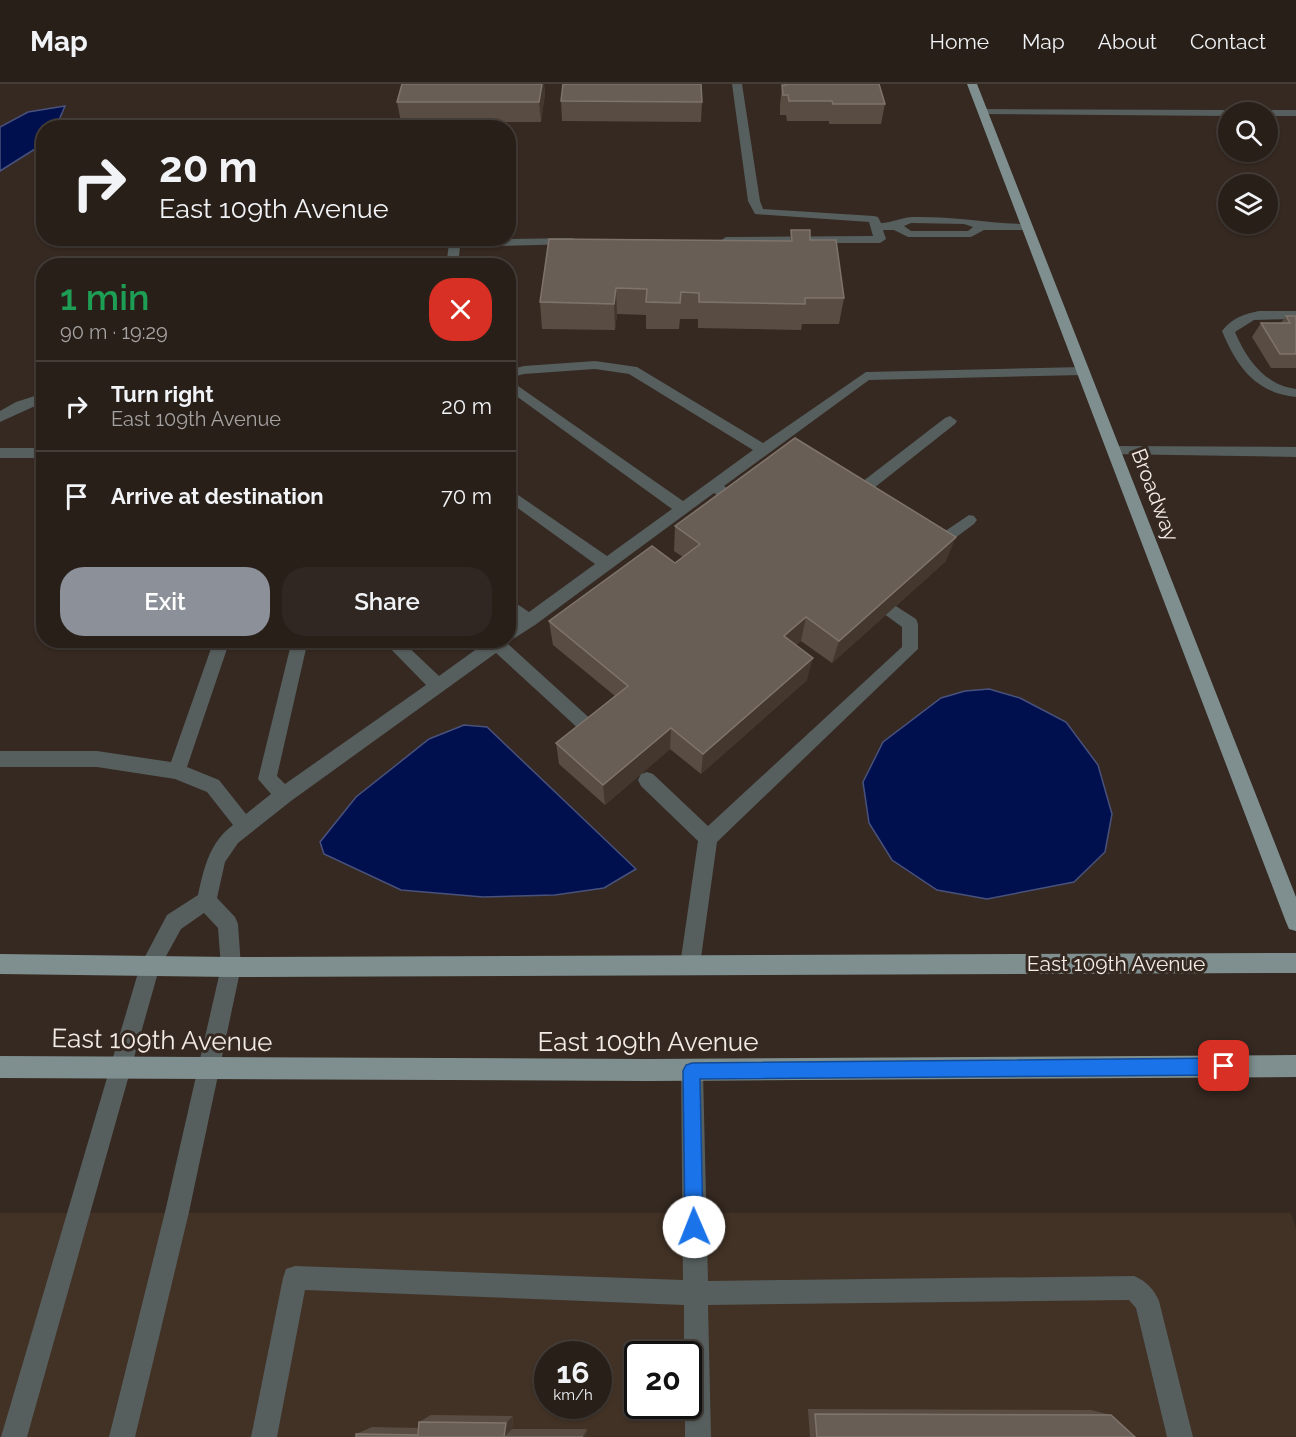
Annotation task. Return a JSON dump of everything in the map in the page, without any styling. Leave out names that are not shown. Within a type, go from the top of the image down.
[{"type":"main road","name":"Broadway","points":[[972,84],[1025,227],[1296,922]]},
{"type":"main road","name":"East 109th Avenue","points":[[0,964],[231,967],[1296,963]]},
{"type":"main road","name":"East 109th Avenue","points":[[0,1067],[206,1070],[692,1071],[1296,1066]]},
{"type":"lane","points":[[714,241],[880,239],[874,219],[759,212],[754,201],[737,84]]},
{"type":"lane","points":[[982,112],[1218,113]]},
{"type":"lane","points":[[1278,113],[1296,113]]},
{"type":"lane","points":[[876,226],[896,226],[908,234],[971,234],[981,226],[1025,227]]},
{"type":"lane","points":[[516,243],[585,242]]},
{"type":"lane","points":[[1292,393],[1266,381],[1245,364],[1228,331],[1237,321],[1260,314],[1296,315]]},
{"type":"lane","points":[[516,372],[596,365],[632,370],[763,450]]},
{"type":"lane","points":[[516,630],[866,376],[1083,371]]},
{"type":"lane","points":[[516,389],[683,509]]},
{"type":"lane","points":[[0,417],[36,400]]},
{"type":"lane","points":[[840,506],[950,421]]},
{"type":"lane","points":[[1114,452],[1296,452]]},
{"type":"lane","points":[[0,453],[36,453]]},
{"type":"lane","points":[[715,487],[759,518]]},
{"type":"lane","points":[[516,499],[607,564]]},
{"type":"lane","points":[[915,561],[969,520]]},
{"type":"lane","points":[[690,965],[708,838],[910,649],[910,624],[870,590]]},
{"type":"lane","points":[[516,610],[529,621]]},
{"type":"lane","points":[[177,771],[219,648]]},
{"type":"lane","points":[[284,795],[267,779],[298,648]]},
{"type":"lane","points":[[398,648],[438,686]]},
{"type":"lane","points":[[14,1437],[150,966],[174,922],[206,901],[216,859],[231,837],[284,795],[491,648]]},
{"type":"lane","points":[[510,648],[603,741]]},
{"type":"lane","points":[[0,759],[97,759],[177,771],[213,786],[245,826]]},
{"type":"lane","points":[[647,780],[708,838]]},
{"type":"lane","points":[[122,1437],[177,1212],[206,1070],[231,967],[228,924],[206,901]]},
{"type":"lane","points":[[692,1071],[698,1437]]},
{"type":"lane","points":[[264,1437],[295,1278],[695,1293],[1134,1288],[1147,1301],[1180,1437]]},
{"type":"shaded area","points":[[65,106],[59,120],[36,120],[36,148],[0,171],[0,127],[28,112]]},
{"type":"shaded area","points":[[989,689],[1020,698],[1066,722],[1098,765],[1112,814],[1105,852],[1074,882],[987,899],[937,890],[892,860],[869,823],[863,782],[883,742],[941,698],[965,691]]},
{"type":"shaded area","points":[[464,725],[487,727],[636,869],[604,888],[555,895],[483,897],[401,890],[324,854],[320,842],[356,797],[429,739]]},
{"type":"shaded area","points":[[0,1213],[1291,1213],[1296,1229],[1296,1437],[0,1437]]},
{"type":"building","points":[[402,84],[542,84],[539,102],[397,102]]},
{"type":"building","points":[[563,84],[701,84],[702,102],[561,101]]},
{"type":"building","points":[[879,84],[885,104],[789,101],[788,95],[783,95],[782,85]]},
{"type":"building","points":[[791,230],[810,230],[810,240],[836,240],[844,298],[805,298],[805,304],[699,302],[699,293],[681,292],[680,303],[646,302],[647,289],[616,288],[614,304],[540,302],[549,239],[792,241]]},
{"type":"building","points":[[1286,316],[1296,316],[1296,354],[1280,354],[1261,323],[1290,323]]},
{"type":"building","points":[[795,438],[956,537],[839,641],[806,617],[784,636],[813,658],[703,754],[671,728],[603,785],[556,743],[628,686],[549,621],[652,546],[675,563],[700,544],[675,526]]},
{"type":"building","points":[[815,1414],[1111,1415],[1135,1437],[817,1437]]},
{"type":"building","points":[[419,1422],[506,1423],[504,1437],[356,1437],[356,1434],[418,1435]]},
{"type":"route","points":[[694,1227],[692,1071],[1224,1066]]}]
